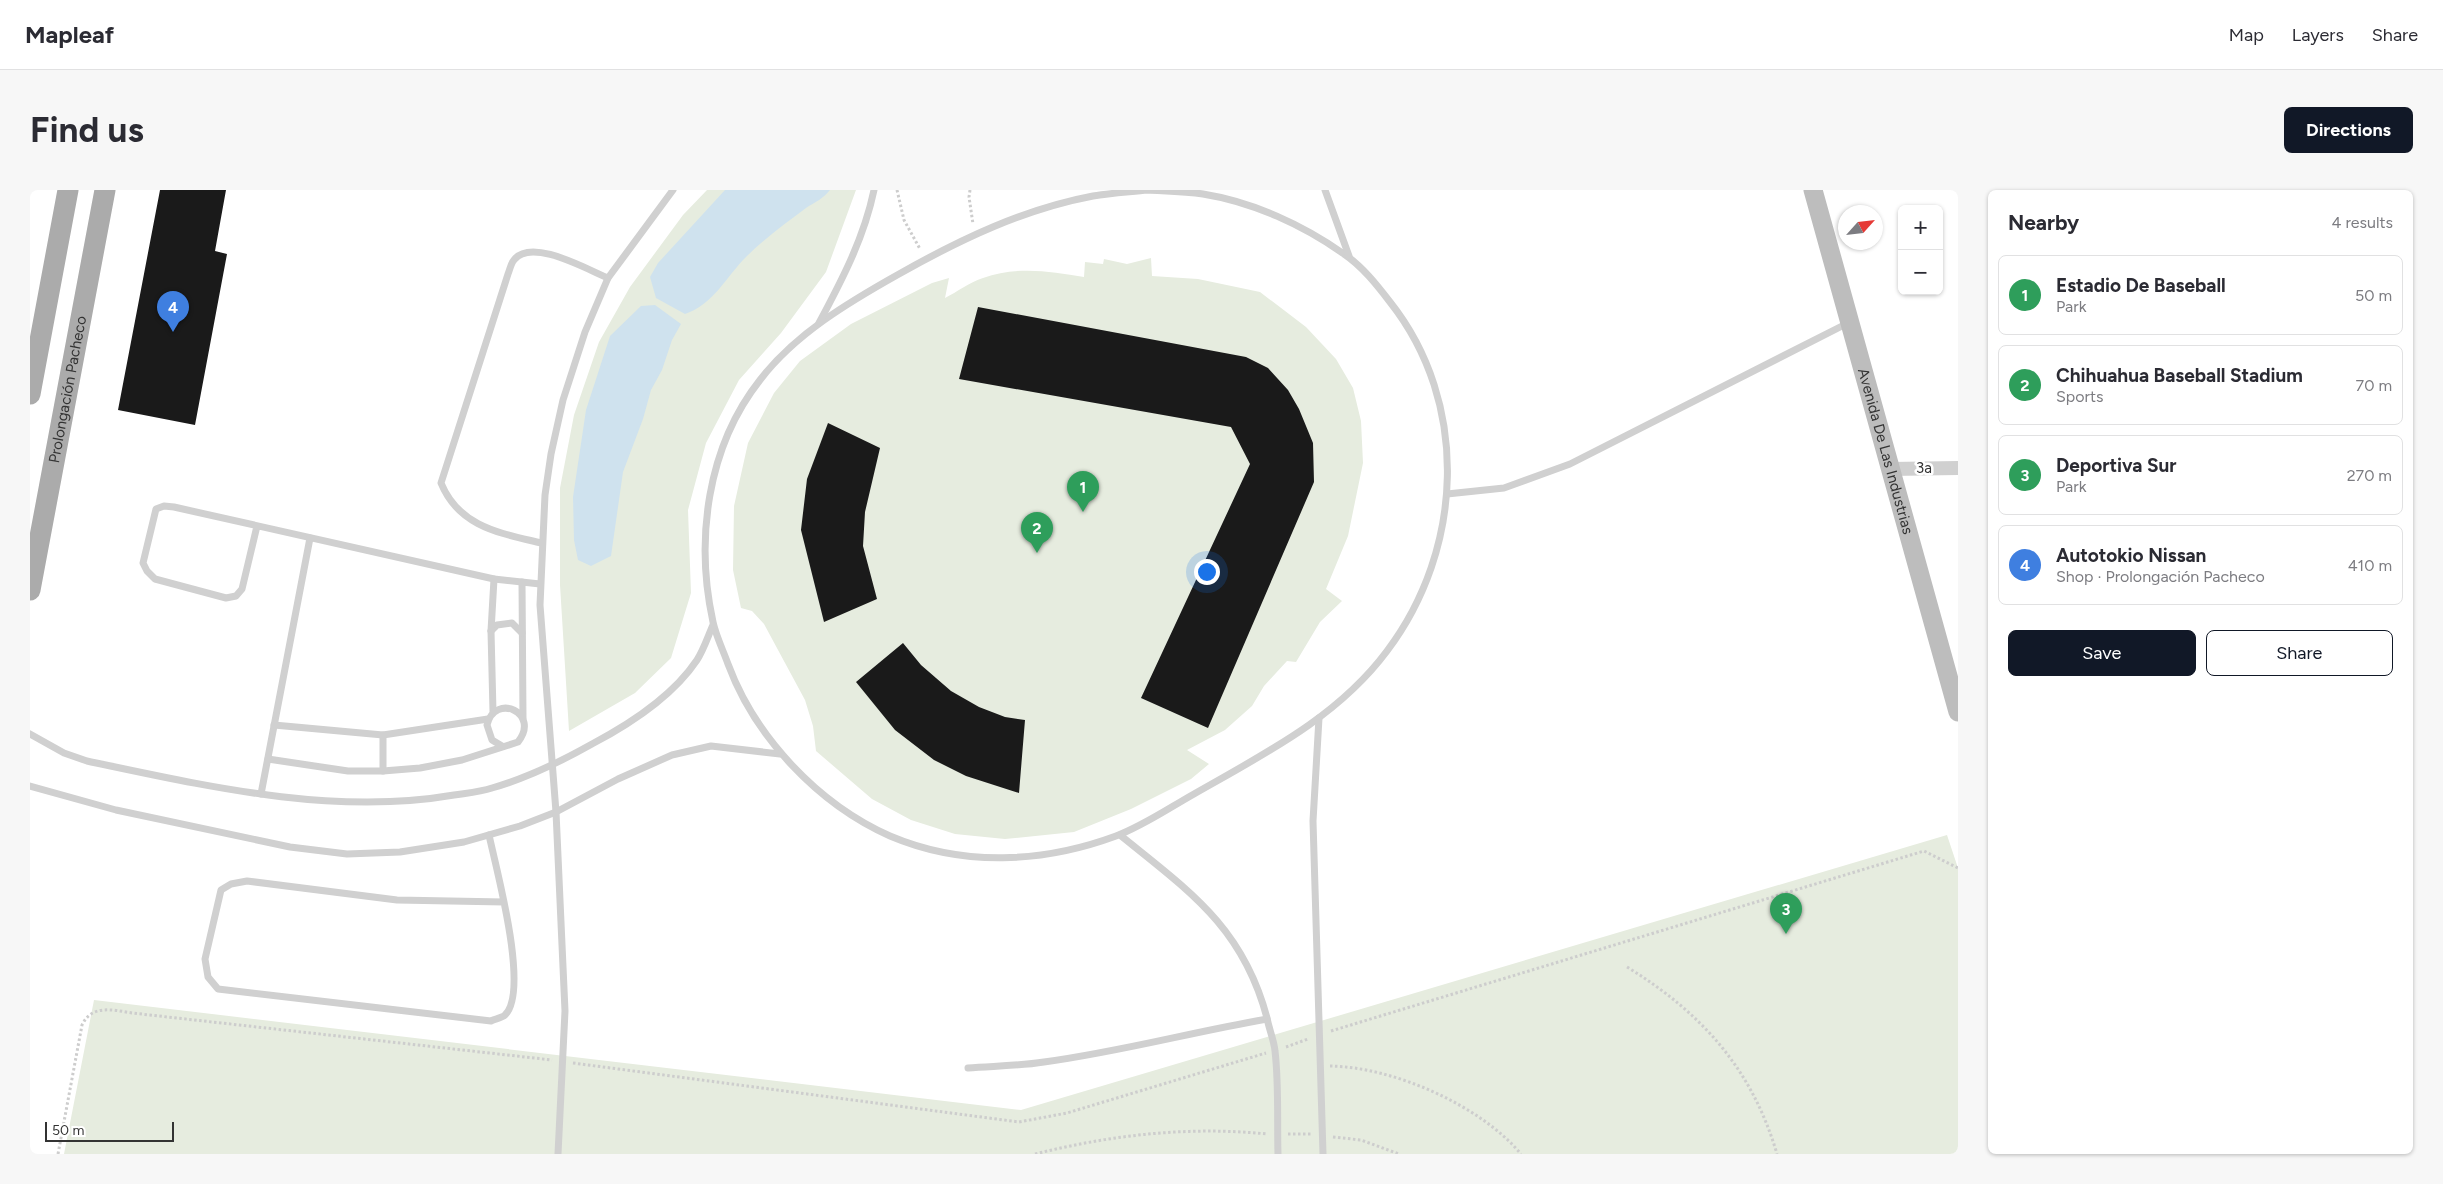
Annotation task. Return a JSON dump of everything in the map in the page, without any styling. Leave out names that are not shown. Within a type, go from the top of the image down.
[{"type":"main road","points":[[30,394],[33,360],[68,190]]},
{"type":"main road","name":"Prolongación Pacheco","points":[[30,590],[105,190]]},
{"type":"main road","name":"Avenida De Las Industrias","points":[[1813,190],[1958,712]]},
{"type":"street","name":"3a","points":[[1890,468],[1958,468]]},
{"type":"lane","points":[[558,1154],[565,1011],[556,812],[540,606],[541,542],[550,462],[563,400],[585,332],[608,278],[673,190]]},
{"type":"lane","points":[[818,325],[846,272],[864,230],[874,190]]},
{"type":"lane","points":[[1148,190],[1204,194],[1253,206],[1303,229],[1349,257],[1375,283],[1400,315],[1423,354],[1437,391],[1446,434],[1449,476],[1445,513],[1431,573],[1411,616],[1386,653],[1353,690],[1319,718],[1261,756],[1120,835],[1052,854],[1004,859],[958,856],[921,847],[886,834],[850,814],[780,754],[753,718],[733,679],[714,625],[706,572],[706,532],[710,491],[719,456],[738,413],[760,380],[785,352],[818,325],[874,288],[926,259],[993,225],[1047,207],[1096,196],[1148,190]]},
{"type":"lane","points":[[1325,190],[1349,257]]},
{"type":"lane","points":[[541,542],[499,533],[466,519],[448,496],[441,483],[508,274],[515,258],[528,251],[542,251],[608,278]]},
{"type":"lane","points":[[1447,494],[1504,488],[1570,464],[1849,322]]},
{"type":"lane","points":[[257,526],[242,589],[236,596],[226,598],[155,578],[147,571],[143,563],[156,509],[164,506],[257,526],[494,579],[540,584]]},
{"type":"lane","points":[[261,794],[310,538]]},
{"type":"lane","points":[[493,712],[491,631],[494,579]]},
{"type":"lane","points":[[268,759],[348,771],[383,771],[420,768],[462,760],[518,742],[524,735],[525,727],[523,718],[522,582]]},
{"type":"lane","points":[[491,631],[497,625],[512,623],[522,633]]},
{"type":"lane","points":[[30,734],[64,753],[87,761],[261,794],[362,803],[424,800],[491,788],[552,766],[611,734],[677,684],[698,659],[714,625]]},
{"type":"lane","points":[[502,746],[488,736],[488,719],[493,712],[501,708],[510,708],[518,711],[523,718]]},
{"type":"lane","points":[[1319,718],[1313,821],[1322,1066],[1323,1154]]},
{"type":"lane","points":[[274,725],[383,735],[488,719]]},
{"type":"lane","points":[[383,735],[383,771]]},
{"type":"lane","points":[[30,786],[126,812],[290,847],[347,854],[400,852],[464,842],[556,812],[618,779],[672,754],[711,746],[780,754]]},
{"type":"lane","points":[[489,835],[504,902],[514,950],[513,1000],[504,1015],[490,1021],[218,989],[208,977],[205,959],[221,890],[231,884],[247,881],[397,900],[504,902]]},
{"type":"lane","points":[[1120,835],[1193,894],[1227,930],[1249,965],[1267,1019],[1275,1051],[1278,1154]]},
{"type":"lane","points":[[968,1068],[1042,1063],[1104,1053],[1182,1034],[1267,1019]]},
{"type":"path","points":[[897,190],[904,220],[926,259]]},
{"type":"path","points":[[970,190],[969,197],[975,234]]},
{"type":"path","points":[[58,1154],[82,1025],[86,1017],[103,1008],[132,1013],[563,1062],[1019,1122],[1067,1113],[1275,1051],[1321,1034],[1924,851],[1958,868]]},
{"type":"path","points":[[1627,967],[1660,987],[1718,1041],[1742,1075],[1767,1120],[1777,1154]]},
{"type":"path","points":[[1322,1066],[1343,1066],[1376,1072],[1426,1089],[1482,1119],[1510,1141],[1521,1154]]},
{"type":"path","points":[[1035,1154],[1100,1139],[1147,1133],[1189,1131],[1278,1135],[1302,1133],[1361,1140],[1399,1154]]},
{"type":"shaded area","points":[[707,190],[856,190],[826,272],[781,333],[739,380],[706,443],[688,510],[691,593],[671,658],[635,693],[569,731],[560,585],[560,488],[574,415],[599,342],[630,287],[683,215]]},
{"type":"shaded area","points":[[1151,258],[1152,276],[1198,279],[1260,292],[1306,327],[1336,359],[1353,388],[1361,421],[1363,463],[1348,536],[1326,589],[1342,601],[1320,622],[1296,662],[1287,661],[1264,686],[1252,706],[1225,730],[1187,750],[1209,764],[1191,779],[1131,809],[1074,832],[1005,839],[955,834],[911,820],[872,799],[816,751],[813,726],[805,700],[764,624],[752,611],[741,608],[733,570],[734,506],[748,443],[774,393],[800,361],[851,324],[932,283],[949,278],[945,298],[973,282],[995,274],[1033,271],[1084,277],[1085,262],[1103,264],[1104,259],[1127,264]]},
{"type":"shaded area","points":[[1947,835],[1958,868],[1958,1154],[64,1154],[94,1000],[1021,1110]]},
{"type":"water","points":[[725,190],[830,190],[753,250],[704,304],[685,314],[656,298],[650,277],[658,263]]},
{"type":"water","points":[[655,305],[681,324],[672,340],[662,370],[651,390],[643,419],[623,472],[611,556],[591,566],[578,560],[574,540],[573,497],[586,410],[610,336],[641,306]]},
{"type":"building","points":[[160,190],[226,190],[215,251],[227,254],[195,425],[118,410]]},
{"type":"building","points":[[978,307],[1246,357],[1268,368],[1288,390],[1299,409],[1313,443],[1314,482],[1208,728],[1141,698],[1250,464],[1231,427],[959,379]]},
{"type":"building","points":[[828,423],[880,448],[865,512],[863,546],[877,599],[824,622],[801,530],[807,479]]},
{"type":"building","points":[[903,643],[921,665],[951,691],[979,707],[1005,717],[1025,720],[1019,793],[966,776],[934,760],[895,730],[856,682]]},
{"type":"place","name":"Autotokio Nissan","points":[[173,332]]},
{"type":"place","name":"Estadio De Baseball","points":[[1083,512]]},
{"type":"place","name":"Chihuahua Baseball Stadium","points":[[1037,553]]},
{"type":"place","name":"Deportiva Sur","points":[[1786,934]]}]
